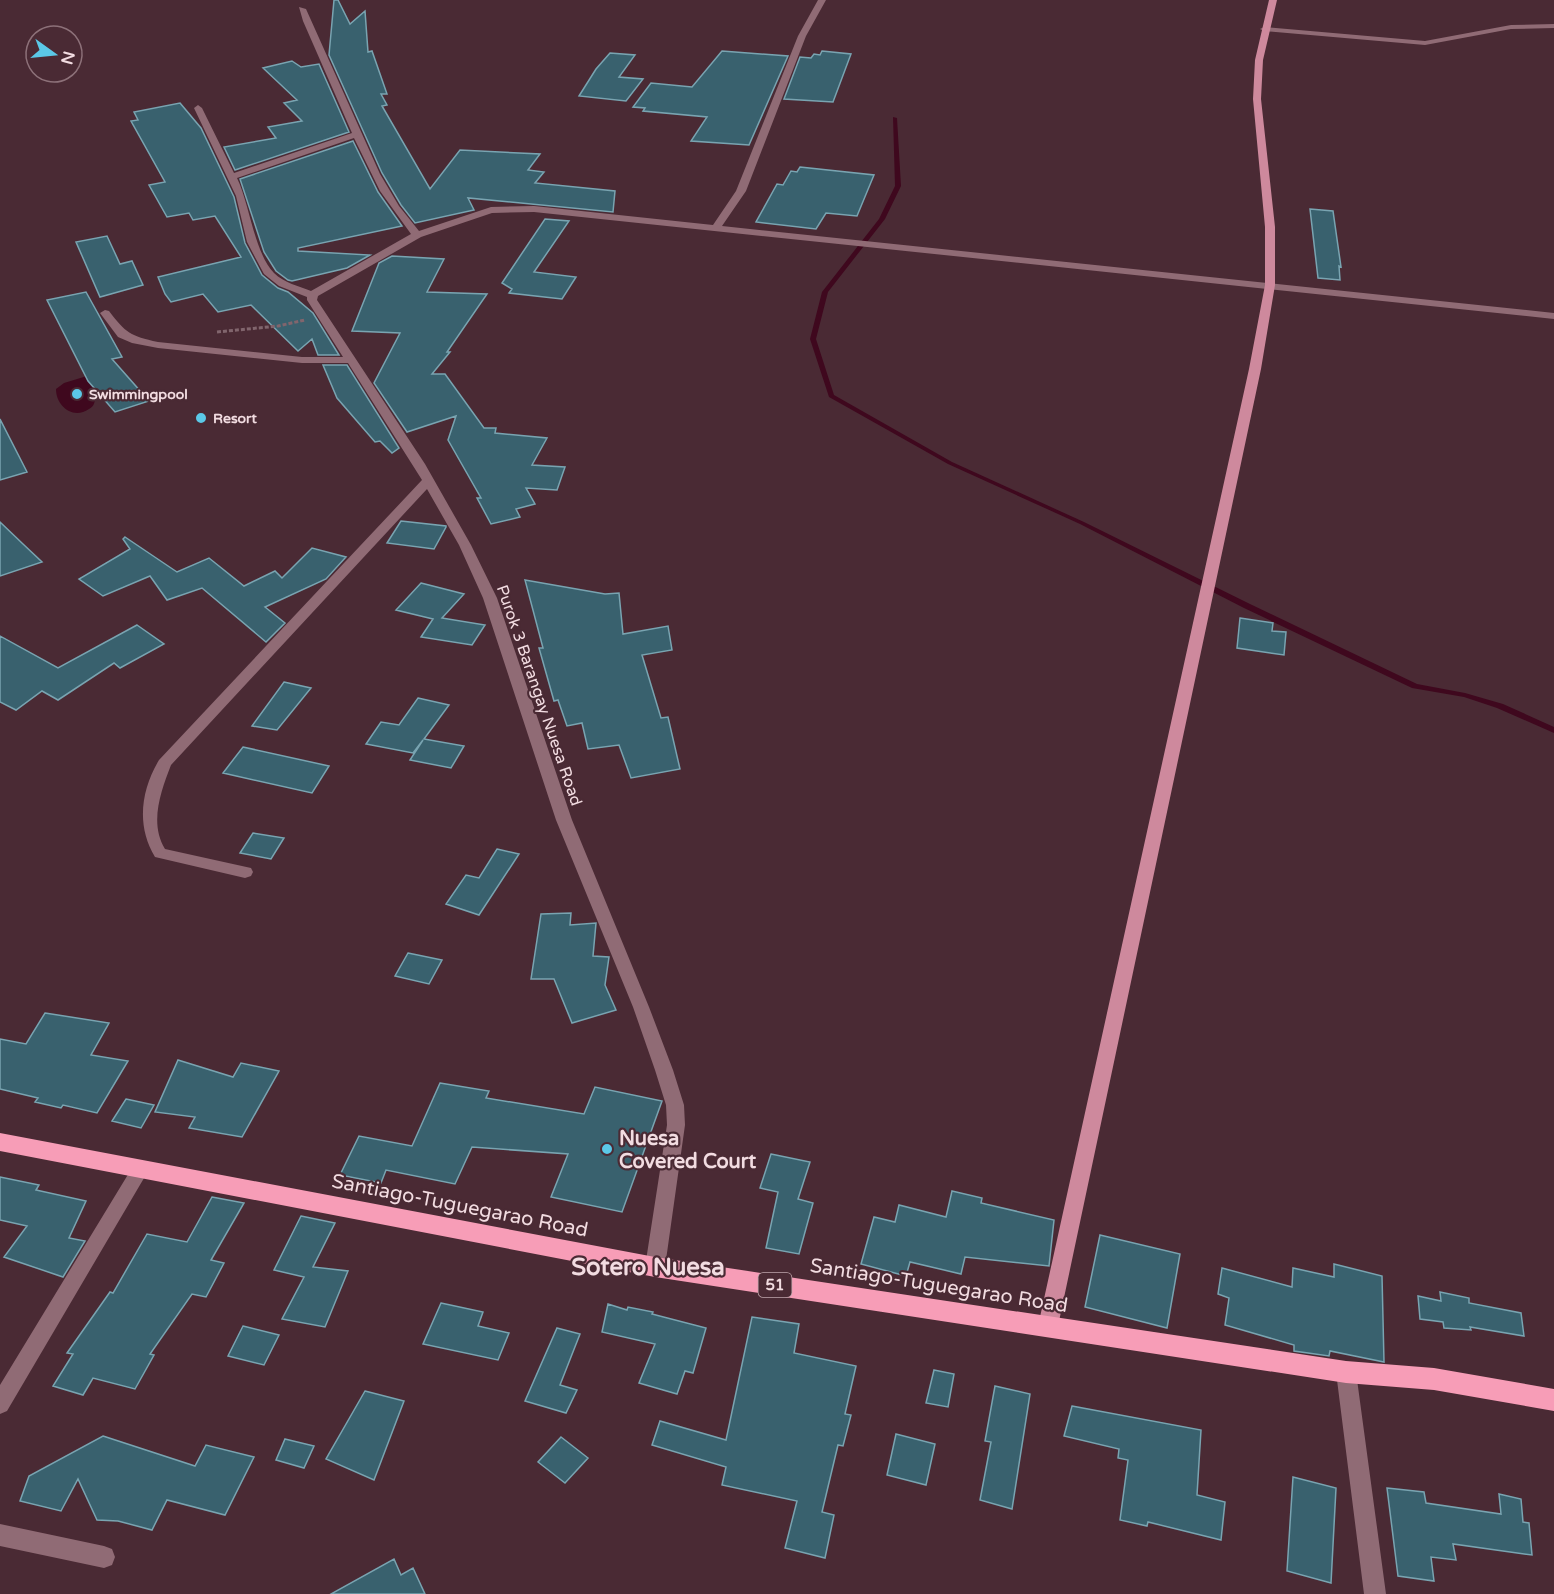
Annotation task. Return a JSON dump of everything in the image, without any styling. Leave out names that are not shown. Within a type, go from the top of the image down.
[{"type":"highway","name":"Santiago-Tuguegarao Road","points":[[0,1142],[655,1267],[1347,1372],[1434,1379],[1554,1400]]},
{"type":"main road","points":[[1048,1326],[1255,369],[1270,285],[1270,227],[1257,99],[1259,60],[1272,0]]},
{"type":"street","points":[[716,228],[741,191],[802,36],[822,0]]},
{"type":"street","points":[[302,9],[357,134],[394,207],[417,235]]},
{"type":"street","points":[[1264,29],[1425,43],[1511,27],[1554,26]]},
{"type":"street","points":[[198,108],[241,196],[252,242],[268,274],[283,284],[313,295],[328,284],[417,235],[491,210],[534,209],[1554,316]]},
{"type":"street","points":[[230,177],[357,134]]},
{"type":"street","name":"Purok 3 Barangay Nuesa Road","points":[[313,295],[314,306],[323,316],[428,480],[465,544],[490,598],[564,820],[641,1007],[675,1106],[676,1125],[655,1267]]},
{"type":"street","points":[[105,313],[122,335],[132,340],[158,345],[302,360],[351,360]]},
{"type":"street","points":[[245,872],[160,853],[152,843],[150,819],[154,788],[164,763],[428,480]]},
{"type":"street","points":[[0,1404],[141,1168]]},
{"type":"street","points":[[1347,1372],[1375,1594]]},
{"type":"street","points":[[0,1535],[104,1557]]},
{"type":"path","points":[[216,332],[278,326],[323,316]]},
{"type":"shaded area","name":"Swimmingpool","points":[[87,376],[112,386],[99,393],[89,409],[77,413],[66,410],[59,401],[56,389],[64,383]]},
{"type":"building","points":[[334,0],[338,0],[350,24],[365,11],[368,52],[372,51],[387,94],[381,94],[387,105],[382,106],[430,189],[460,150],[540,154],[528,170],[544,172],[535,183],[615,191],[613,212],[468,198],[474,210],[415,223],[382,173],[329,55]]},
{"type":"building","points":[[722,51],[788,56],[749,145],[691,141],[707,117],[643,111],[645,108],[633,107],[651,83],[692,87]]},
{"type":"building","points":[[822,51],[851,54],[833,102],[784,99],[800,57],[811,58],[814,54],[820,55]]},
{"type":"building","points":[[610,53],[635,55],[619,77],[643,79],[626,101],[579,96],[596,69]]},
{"type":"building","points":[[292,61],[301,67],[319,64],[349,132],[235,170],[224,147],[276,138],[268,127],[302,121],[284,103],[297,100],[263,68]]},
{"type":"building","points":[[180,103],[201,128],[234,197],[245,243],[262,275],[278,288],[288,292],[313,313],[339,355],[318,355],[312,339],[298,351],[251,305],[218,312],[203,294],[171,302],[165,294],[158,277],[241,257],[215,216],[193,220],[189,213],[167,217],[149,185],[165,182],[131,121],[138,120],[134,112]]},
{"type":"building","points":[[353,141],[378,192],[402,226],[298,248],[298,251],[370,255],[347,268],[288,280],[276,271],[264,252],[240,179]]},
{"type":"building","points":[[800,167],[874,175],[857,216],[826,213],[816,229],[756,222],[777,184],[783,185],[791,171],[797,172]]},
{"type":"building","points":[[1310,209],[1333,211],[1341,267],[1339,266],[1340,280],[1318,278]]},
{"type":"building","points":[[545,219],[569,221],[534,272],[576,277],[562,299],[509,293],[512,289],[502,283]]},
{"type":"building","points":[[107,236],[120,264],[132,261],[143,285],[100,297],[76,242]]},
{"type":"building","points":[[392,256],[444,259],[427,292],[487,294],[447,352],[450,352],[432,374],[445,374],[484,428],[496,428],[495,433],[547,438],[532,465],[565,467],[557,490],[526,488],[535,504],[516,509],[520,517],[491,524],[477,498],[481,498],[448,440],[456,416],[407,432],[374,383],[400,333],[352,331],[379,263]]},
{"type":"building","points":[[86,292],[122,357],[112,359],[149,401],[115,412],[88,381],[47,300]]},
{"type":"building","points":[[323,365],[347,365],[399,448],[392,453],[380,441],[375,442],[337,398]]},
{"type":"building","points":[[0,419],[27,472],[0,480]]},
{"type":"building","points":[[401,521],[446,527],[434,549],[387,543]]},
{"type":"building","points":[[0,522],[23,544],[42,562],[0,576]]},
{"type":"building","points":[[125,537],[177,572],[209,558],[244,586],[275,571],[282,578],[312,548],[346,557],[326,579],[265,607],[285,623],[266,642],[202,588],[167,600],[150,576],[103,596],[79,579],[130,549],[123,539]]},
{"type":"building","points":[[525,580],[605,594],[619,593],[623,634],[668,626],[672,650],[642,655],[661,718],[668,717],[680,769],[631,778],[619,745],[588,749],[582,723],[567,726],[558,700],[554,701],[539,648],[543,648]]},
{"type":"building","points":[[421,583],[464,594],[442,618],[485,625],[472,645],[421,637],[433,619],[396,610]]},
{"type":"building","points":[[1240,618],[1273,623],[1272,631],[1286,632],[1284,655],[1237,648]]},
{"type":"building","points":[[137,625],[164,644],[120,668],[114,663],[58,700],[42,691],[16,710],[0,702],[0,636],[58,668]]},
{"type":"building","points":[[284,682],[311,688],[277,730],[252,726]]},
{"type":"building","points":[[418,698],[449,705],[424,739],[464,746],[451,768],[410,760],[423,740],[413,753],[366,744],[381,722],[399,725]]},
{"type":"building","points":[[243,747],[329,766],[312,793],[223,773]]},
{"type":"building","points":[[253,833],[284,838],[271,859],[240,853]]},
{"type":"building","points":[[497,849],[519,854],[479,915],[446,904],[466,875],[479,878]]},
{"type":"building","points":[[571,913],[570,925],[596,923],[593,956],[609,957],[605,985],[616,1010],[572,1023],[554,979],[531,979],[541,914]]},
{"type":"building","points":[[408,953],[442,960],[429,984],[395,976]]},
{"type":"building","points":[[45,1013],[109,1023],[91,1055],[128,1061],[97,1113],[63,1105],[61,1108],[35,1102],[38,1098],[0,1089],[0,1039],[26,1044]]},
{"type":"building","points":[[178,1060],[233,1077],[241,1063],[279,1071],[242,1137],[189,1128],[195,1117],[155,1112]]},
{"type":"building","points":[[440,1083],[489,1091],[486,1098],[584,1114],[595,1087],[662,1101],[622,1212],[551,1197],[568,1154],[472,1147],[455,1184],[386,1170],[381,1183],[340,1175],[359,1136],[412,1146]]},
{"type":"building","points":[[126,1099],[154,1105],[141,1128],[112,1121]]},
{"type":"building","points":[[771,1154],[810,1162],[798,1199],[813,1203],[799,1254],[766,1248],[778,1192],[760,1188]]},
{"type":"building","points":[[0,1177],[39,1185],[36,1190],[86,1201],[69,1238],[85,1241],[63,1277],[4,1257],[27,1226],[0,1220]]},
{"type":"building","points":[[952,1191],[982,1198],[981,1203],[1054,1220],[1049,1266],[965,1257],[961,1274],[910,1262],[906,1276],[861,1264],[874,1217],[895,1222],[899,1205],[946,1217]]},
{"type":"building","points":[[212,1197],[244,1203],[211,1260],[224,1263],[206,1297],[192,1294],[150,1354],[154,1355],[135,1389],[93,1378],[83,1395],[53,1386],[73,1354],[67,1353],[110,1292],[113,1293],[147,1234],[187,1242]]},
{"type":"building","points":[[301,1216],[335,1223],[313,1267],[348,1271],[325,1327],[282,1319],[304,1277],[274,1270]]},
{"type":"building","points":[[1100,1235],[1180,1254],[1167,1328],[1085,1307]]},
{"type":"building","points":[[1334,1264],[1382,1276],[1384,1362],[1330,1351],[1329,1356],[1294,1351],[1294,1345],[1225,1325],[1229,1298],[1218,1294],[1222,1268],[1292,1287],[1293,1268],[1334,1277]]},
{"type":"building","points":[[1440,1292],[1469,1298],[1469,1303],[1521,1313],[1524,1336],[1470,1327],[1471,1330],[1444,1328],[1443,1322],[1420,1319],[1418,1296],[1441,1301]]},
{"type":"building","points":[[441,1303],[483,1312],[478,1326],[509,1333],[498,1360],[423,1344]]},
{"type":"building","points":[[608,1304],[627,1310],[628,1307],[653,1312],[652,1314],[706,1328],[693,1373],[685,1371],[677,1394],[639,1383],[655,1344],[602,1332]]},
{"type":"building","points":[[752,1317],[799,1324],[794,1353],[856,1366],[845,1414],[851,1415],[843,1446],[838,1445],[822,1512],[834,1515],[825,1558],[785,1548],[797,1501],[722,1485],[726,1467],[652,1445],[660,1421],[726,1440]]},
{"type":"building","points":[[243,1326],[279,1335],[264,1365],[228,1356]]},
{"type":"building","points":[[557,1328],[580,1334],[560,1385],[577,1390],[566,1413],[525,1401]]},
{"type":"building","points":[[934,1370],[954,1374],[948,1407],[926,1403]]},
{"type":"building","points":[[995,1386],[1030,1394],[1012,1509],[980,1500],[991,1442],[985,1441]]},
{"type":"building","points":[[365,1391],[404,1401],[374,1480],[326,1459]]},
{"type":"building","points":[[1072,1406],[1201,1430],[1197,1495],[1225,1502],[1221,1540],[1148,1522],[1147,1526],[1120,1520],[1128,1460],[1118,1458],[1119,1449],[1064,1436]]},
{"type":"building","points":[[896,1434],[935,1444],[926,1485],[887,1475]]},
{"type":"building","points":[[103,1436],[195,1466],[206,1445],[254,1457],[225,1515],[167,1500],[152,1530],[118,1521],[97,1520],[78,1479],[61,1511],[20,1501],[29,1476]]},
{"type":"building","points":[[561,1437],[588,1458],[565,1483],[538,1462]]},
{"type":"building","points":[[285,1439],[314,1446],[304,1468],[276,1460]]},
{"type":"building","points":[[1293,1477],[1336,1488],[1331,1583],[1287,1571]]},
{"type":"building","points":[[1387,1488],[1424,1492],[1426,1503],[1501,1514],[1499,1494],[1521,1499],[1523,1522],[1529,1523],[1532,1555],[1453,1544],[1456,1560],[1431,1557],[1434,1581],[1398,1576]]},
{"type":"building","points":[[394,1559],[401,1575],[413,1568],[425,1594],[331,1594]]},
{"type":"waterway","points":[[895,118],[898,186],[882,219],[825,292],[813,339],[831,396],[950,463],[1082,523],[1247,606],[1415,686],[1465,695],[1500,706],[1554,730]]},
{"type":"place","name":"Swimmingpool","points":[[77,394]]},
{"type":"place","name":"Resort","points":[[201,418]]},
{"type":"place","name":"Nuesa Covered Court","points":[[607,1149]]},
{"type":"district","name":"Sotero Nuesa","points":[[648,1267]]}]
